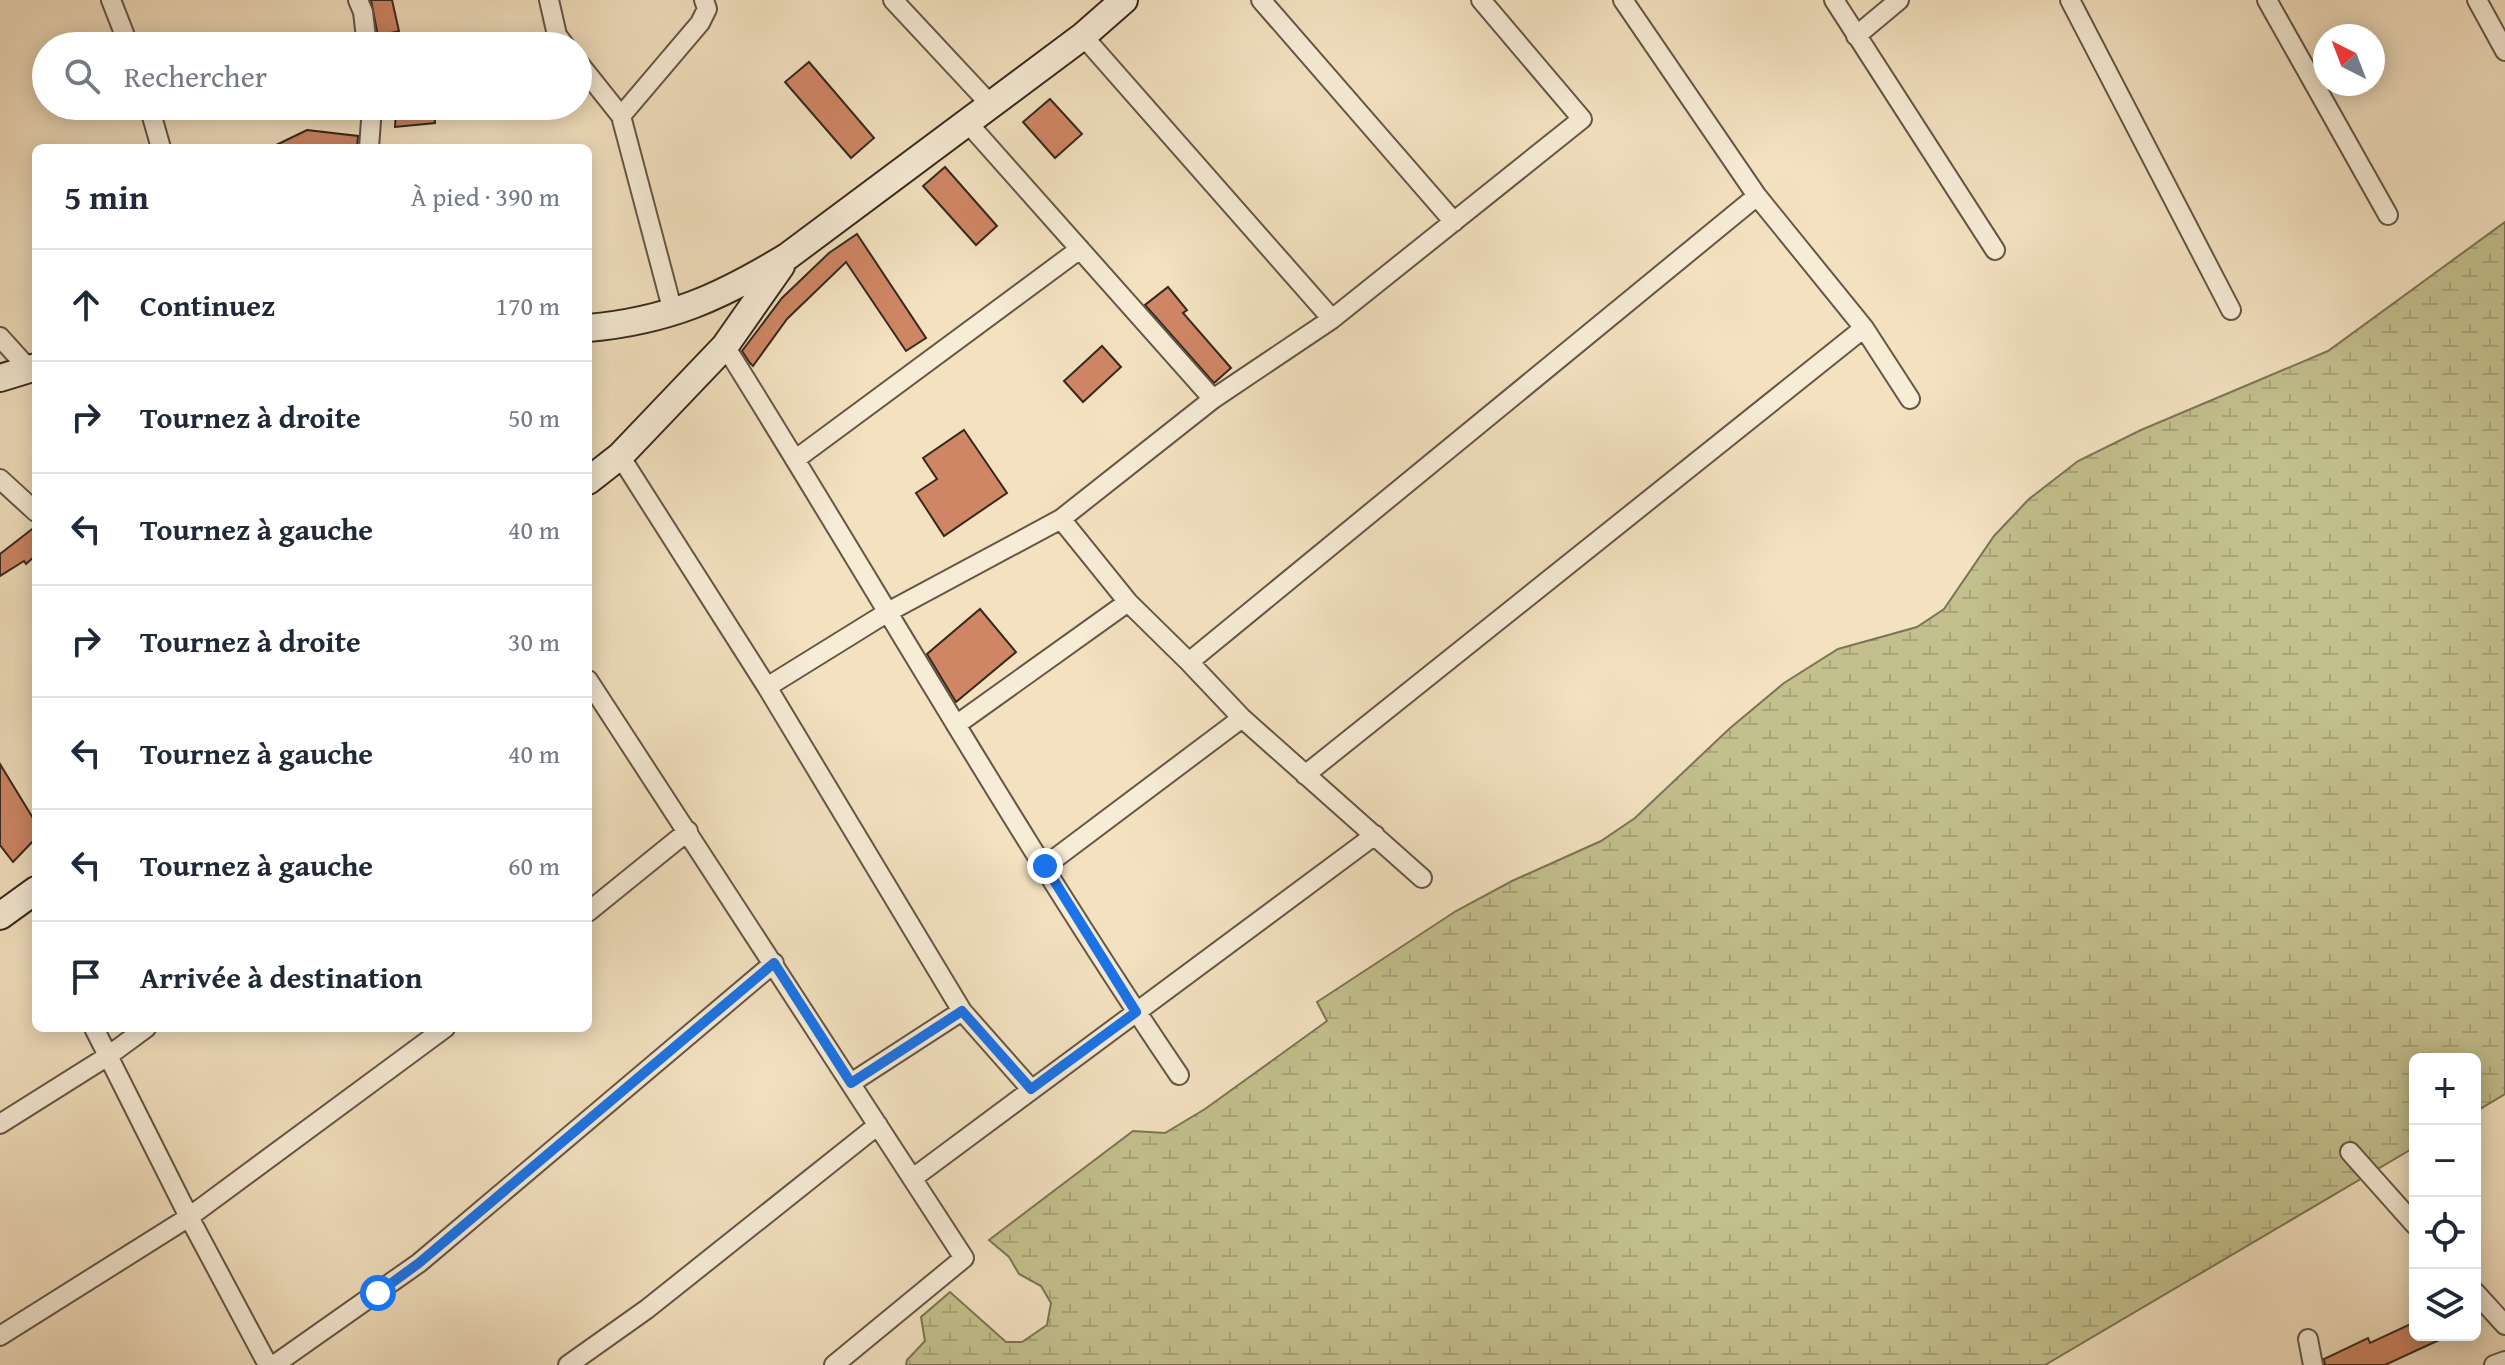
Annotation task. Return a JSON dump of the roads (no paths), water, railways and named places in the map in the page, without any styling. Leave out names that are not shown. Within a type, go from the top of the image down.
[{"type":"main road","points":[[592,327],[643,320],[703,303],[788,256],[1083,36],[1124,0]]},
{"type":"main road","points":[[592,478],[620,456],[725,346],[788,256]]},
{"type":"main road","points":[[0,378],[32,368]]},
{"type":"main road","points":[[0,916],[32,893]]},
{"type":"street","points":[[111,0],[124,32]]},
{"type":"street","points":[[358,0],[365,32]]},
{"type":"street","points":[[549,0],[556,32]]},
{"type":"street","points":[[621,116],[700,23],[707,9],[704,0]]},
{"type":"street","points":[[893,0],[990,104]]},
{"type":"street","points":[[1261,0],[1454,222]]},
{"type":"street","points":[[767,687],[888,612],[1061,519],[1213,399],[1332,319],[1582,119],[1481,0]]},
{"type":"street","points":[[1623,0],[1757,196],[1864,328],[1910,399]]},
{"type":"street","points":[[1834,0],[1995,250]]},
{"type":"street","points":[[1856,36],[1899,0]]},
{"type":"street","points":[[2070,0],[2231,310]]},
{"type":"street","points":[[2267,0],[2388,215]]},
{"type":"street","points":[[2477,0],[2505,51]]},
{"type":"street","points":[[1083,36],[1332,319]]},
{"type":"street","points":[[592,80],[621,116],[673,312]]},
{"type":"street","points":[[153,120],[160,144]]},
{"type":"street","points":[[369,144],[371,120]]},
{"type":"street","points":[[966,121],[1213,399]]},
{"type":"street","points":[[1189,662],[1757,196]]},
{"type":"street","points":[[796,459],[1080,249]]},
{"type":"street","points":[[1305,775],[1864,328]]},
{"type":"street","points":[[0,337],[32,368]]},
{"type":"street","points":[[725,346],[956,725],[1136,1012],[1179,1075]]},
{"type":"street","points":[[620,456],[767,687],[962,1011],[1031,1089]]},
{"type":"street","points":[[0,479],[32,508]]},
{"type":"street","points":[[1061,519],[1128,602],[1242,718],[1422,878]]},
{"type":"street","points":[[956,725],[1128,602]]},
{"type":"street","points":[[592,692],[688,831],[964,1258],[834,1365]]},
{"type":"street","points":[[1045,866],[1242,718]]},
{"type":"street","points":[[592,909],[688,831]]},
{"type":"street","points":[[913,1178],[1375,835]]},
{"type":"street","points":[[96,1032],[189,1217],[271,1365],[419,1263],[774,963]]},
{"type":"street","points":[[851,1083],[962,1011]]},
{"type":"street","points":[[0,1124],[141,1032]]},
{"type":"street","points":[[0,1336],[189,1217],[440,1032]]},
{"type":"street","points":[[568,1365],[647,1309],[878,1125]]},
{"type":"street","points":[[2350,1152],[2409,1218]]},
{"type":"street","points":[[2481,1299],[2505,1325]]},
{"type":"street","points":[[2308,1339],[2313,1365]]},
{"type":"street","points":[[2494,1365],[2505,1361]]}]
